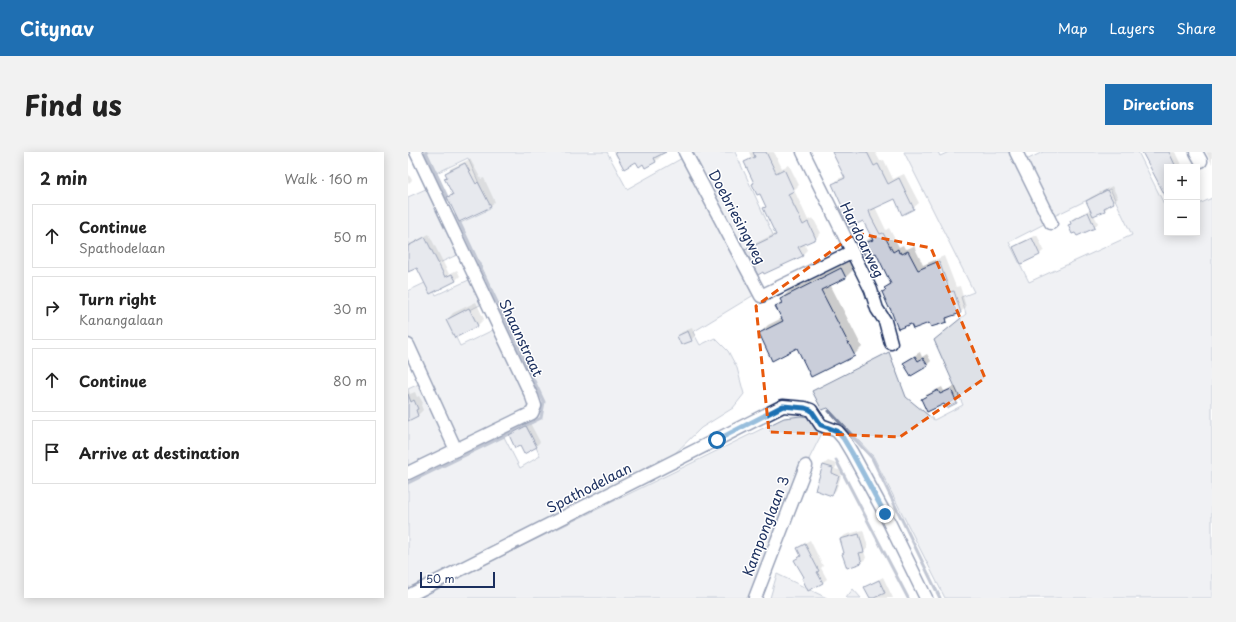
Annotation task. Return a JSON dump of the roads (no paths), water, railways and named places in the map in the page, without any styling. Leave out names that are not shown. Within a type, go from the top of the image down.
[{"type":"street","name":"Shaanstraat","points":[[408,473],[532,412],[535,406],[416,152]]},
{"type":"street","name":"Doebriesingweg","points":[[685,152],[761,296],[851,252]]},
{"type":"street","name":"Hardoarweg","points":[[802,152],[871,290],[877,309],[884,321],[891,343]]},
{"type":"street","points":[[1016,152],[1051,223]]},
{"type":"street","points":[[408,346],[456,450]]},
{"type":"street","name":"Spathodelaan","points":[[408,596],[783,406],[811,410],[821,425],[837,431],[843,438],[885,514],[926,598]]},
{"type":"street","name":"Kamponglaan 3","points":[[755,598],[806,466]]},
{"type":"waterway","points":[[426,152],[448,199]]},
{"type":"waterway","points":[[408,483],[541,418],[544,402],[456,215]]},
{"type":"waterway","points":[[829,411],[872,458],[940,598]]},
{"type":"waterway","points":[[836,460],[908,598]]}]
